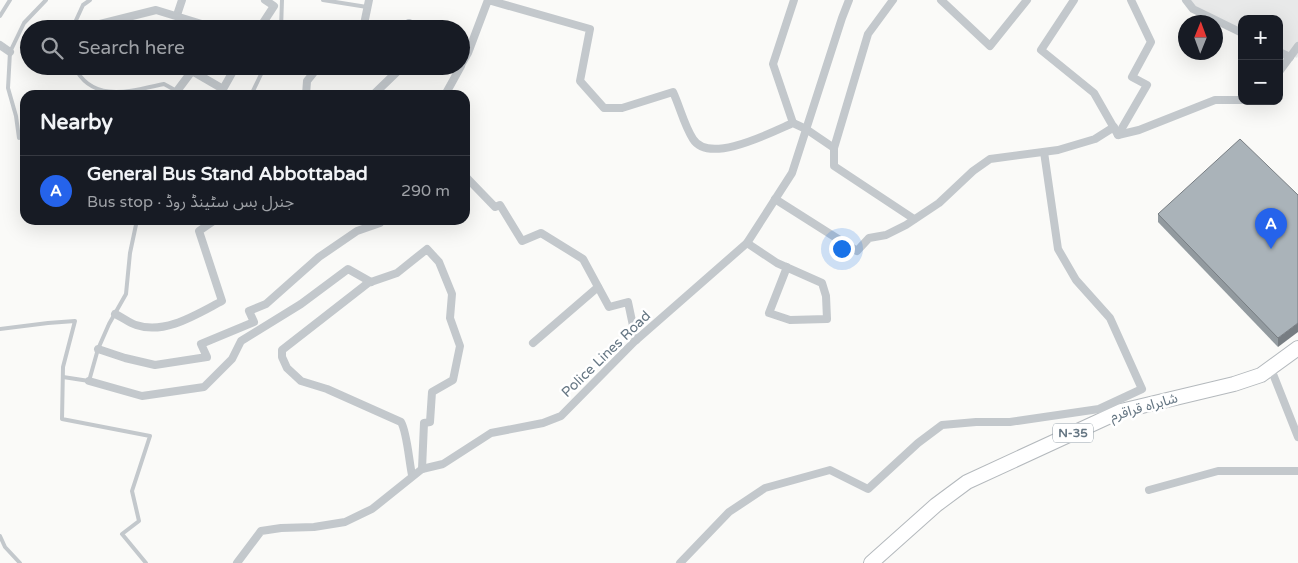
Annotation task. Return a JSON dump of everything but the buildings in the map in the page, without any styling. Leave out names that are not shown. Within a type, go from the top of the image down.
[{"type":"highway","name":"شاہراہ قراقرم","points":[[871,563],[936,505],[968,482],[1121,411],[1234,384],[1261,375],[1272,369],[1291,350]]},
{"type":"street","points":[[177,15],[182,0]]},
{"type":"street","points":[[265,0],[274,6],[265,20]]},
{"type":"street","points":[[359,0],[368,3],[365,20]]},
{"type":"street","points":[[470,43],[488,0],[590,29],[580,81],[604,108],[622,108],[673,92],[694,140],[703,148],[722,149],[759,138],[793,123],[806,128],[834,148]]},
{"type":"street","points":[[793,123],[773,64],[794,0]]},
{"type":"street","name":"Police Lines Road","points":[[237,563],[261,531],[280,528],[314,528],[345,522],[372,509],[412,475],[422,469],[443,464],[491,433],[543,423],[561,416],[636,340],[747,243],[792,173],[849,0]]},
{"type":"street","points":[[894,0],[868,34],[834,148],[834,166],[914,219]]},
{"type":"street","points":[[941,0],[990,46],[1027,0]]},
{"type":"street","points":[[1074,0],[1042,50],[1094,93],[1118,136]]},
{"type":"street","points":[[1118,136],[1147,85],[1132,77],[1151,42],[1131,0]]},
{"type":"street","points":[[1186,0],[1193,9],[1238,31]]},
{"type":"street","points":[[116,20],[156,10],[192,20]]},
{"type":"street","points":[[0,45],[10,52]]},
{"type":"street","points":[[1283,67],[1298,46]]},
{"type":"street","points":[[1283,54],[1290,57]]},
{"type":"street","points":[[180,90],[189,75]]},
{"type":"street","points":[[199,75],[223,89],[231,75]]},
{"type":"street","points":[[306,90],[307,81],[312,75]]},
{"type":"street","points":[[378,90],[394,75]]},
{"type":"street","points":[[447,90],[455,75]]},
{"type":"street","points":[[1118,136],[1139,130],[1215,100],[1238,100]]},
{"type":"street","points":[[775,199],[857,251],[869,238],[886,235],[939,203],[972,171],[990,159],[1058,150],[1095,139],[1114,127]]},
{"type":"street","points":[[680,563],[729,512],[765,488],[830,470],[868,489],[918,443],[942,425],[1010,422],[1099,409],[1142,389],[1110,318],[1076,280],[1058,248],[1044,152]]},
{"type":"street","points":[[470,181],[495,206],[500,204],[522,241],[541,233],[583,259],[609,307],[628,302],[636,340]]},
{"type":"street","points":[[115,314],[136,325],[151,328],[173,324],[198,314],[222,301],[199,231],[208,225]]},
{"type":"street","points":[[98,348],[125,358],[155,365],[207,357],[201,344],[254,322],[249,311],[266,304],[327,252],[357,231],[377,225]]},
{"type":"street","points":[[747,243],[777,263],[822,283],[826,296],[827,319],[790,320],[769,313],[787,268]]},
{"type":"street","points":[[412,475],[404,428],[401,422],[326,389],[301,381],[287,368],[282,357],[282,350],[371,282],[397,273],[427,249],[439,262],[452,294],[450,318],[460,346],[453,380],[432,392],[430,422],[424,423],[422,469]]},
{"type":"street","points":[[89,381],[142,396],[204,387],[232,359],[241,341],[301,304],[348,269],[371,282]]},
{"type":"street","points":[[533,342],[598,287]]},
{"type":"street","points":[[1272,369],[1298,437]]},
{"type":"street","points":[[1149,490],[1218,471],[1298,471]]},
{"type":"lane","points":[[0,16],[10,0]]},
{"type":"lane","points":[[27,20],[46,0]]},
{"type":"lane","points":[[76,20],[83,5],[90,0]]},
{"type":"lane","points":[[281,20],[282,0]]},
{"type":"lane","points":[[322,0],[368,3]]},
{"type":"lane","points":[[19,138],[16,116],[8,88],[10,52],[20,31]]},
{"type":"lane","points":[[78,75],[98,90]]},
{"type":"lane","points":[[253,90],[261,75]]},
{"type":"lane","points":[[134,90],[164,84],[173,90]]},
{"type":"lane","points":[[63,377],[89,381],[98,348],[126,294],[130,253],[136,225]]},
{"type":"lane","points":[[0,329],[74,321],[63,366],[62,419],[150,436],[132,491],[139,521],[122,534],[146,563]]},
{"type":"lane","points":[[0,536],[5,547],[20,563]]},
{"type":"shaded area","points":[[1182,0],[1298,0],[1298,56],[1297,58],[1283,52],[1283,15],[1238,15],[1238,32],[1223,26],[1223,15],[1198,15]]},
{"type":"place","name":"General Bus Stand Abbottabad","points":[[1271,249]]}]
